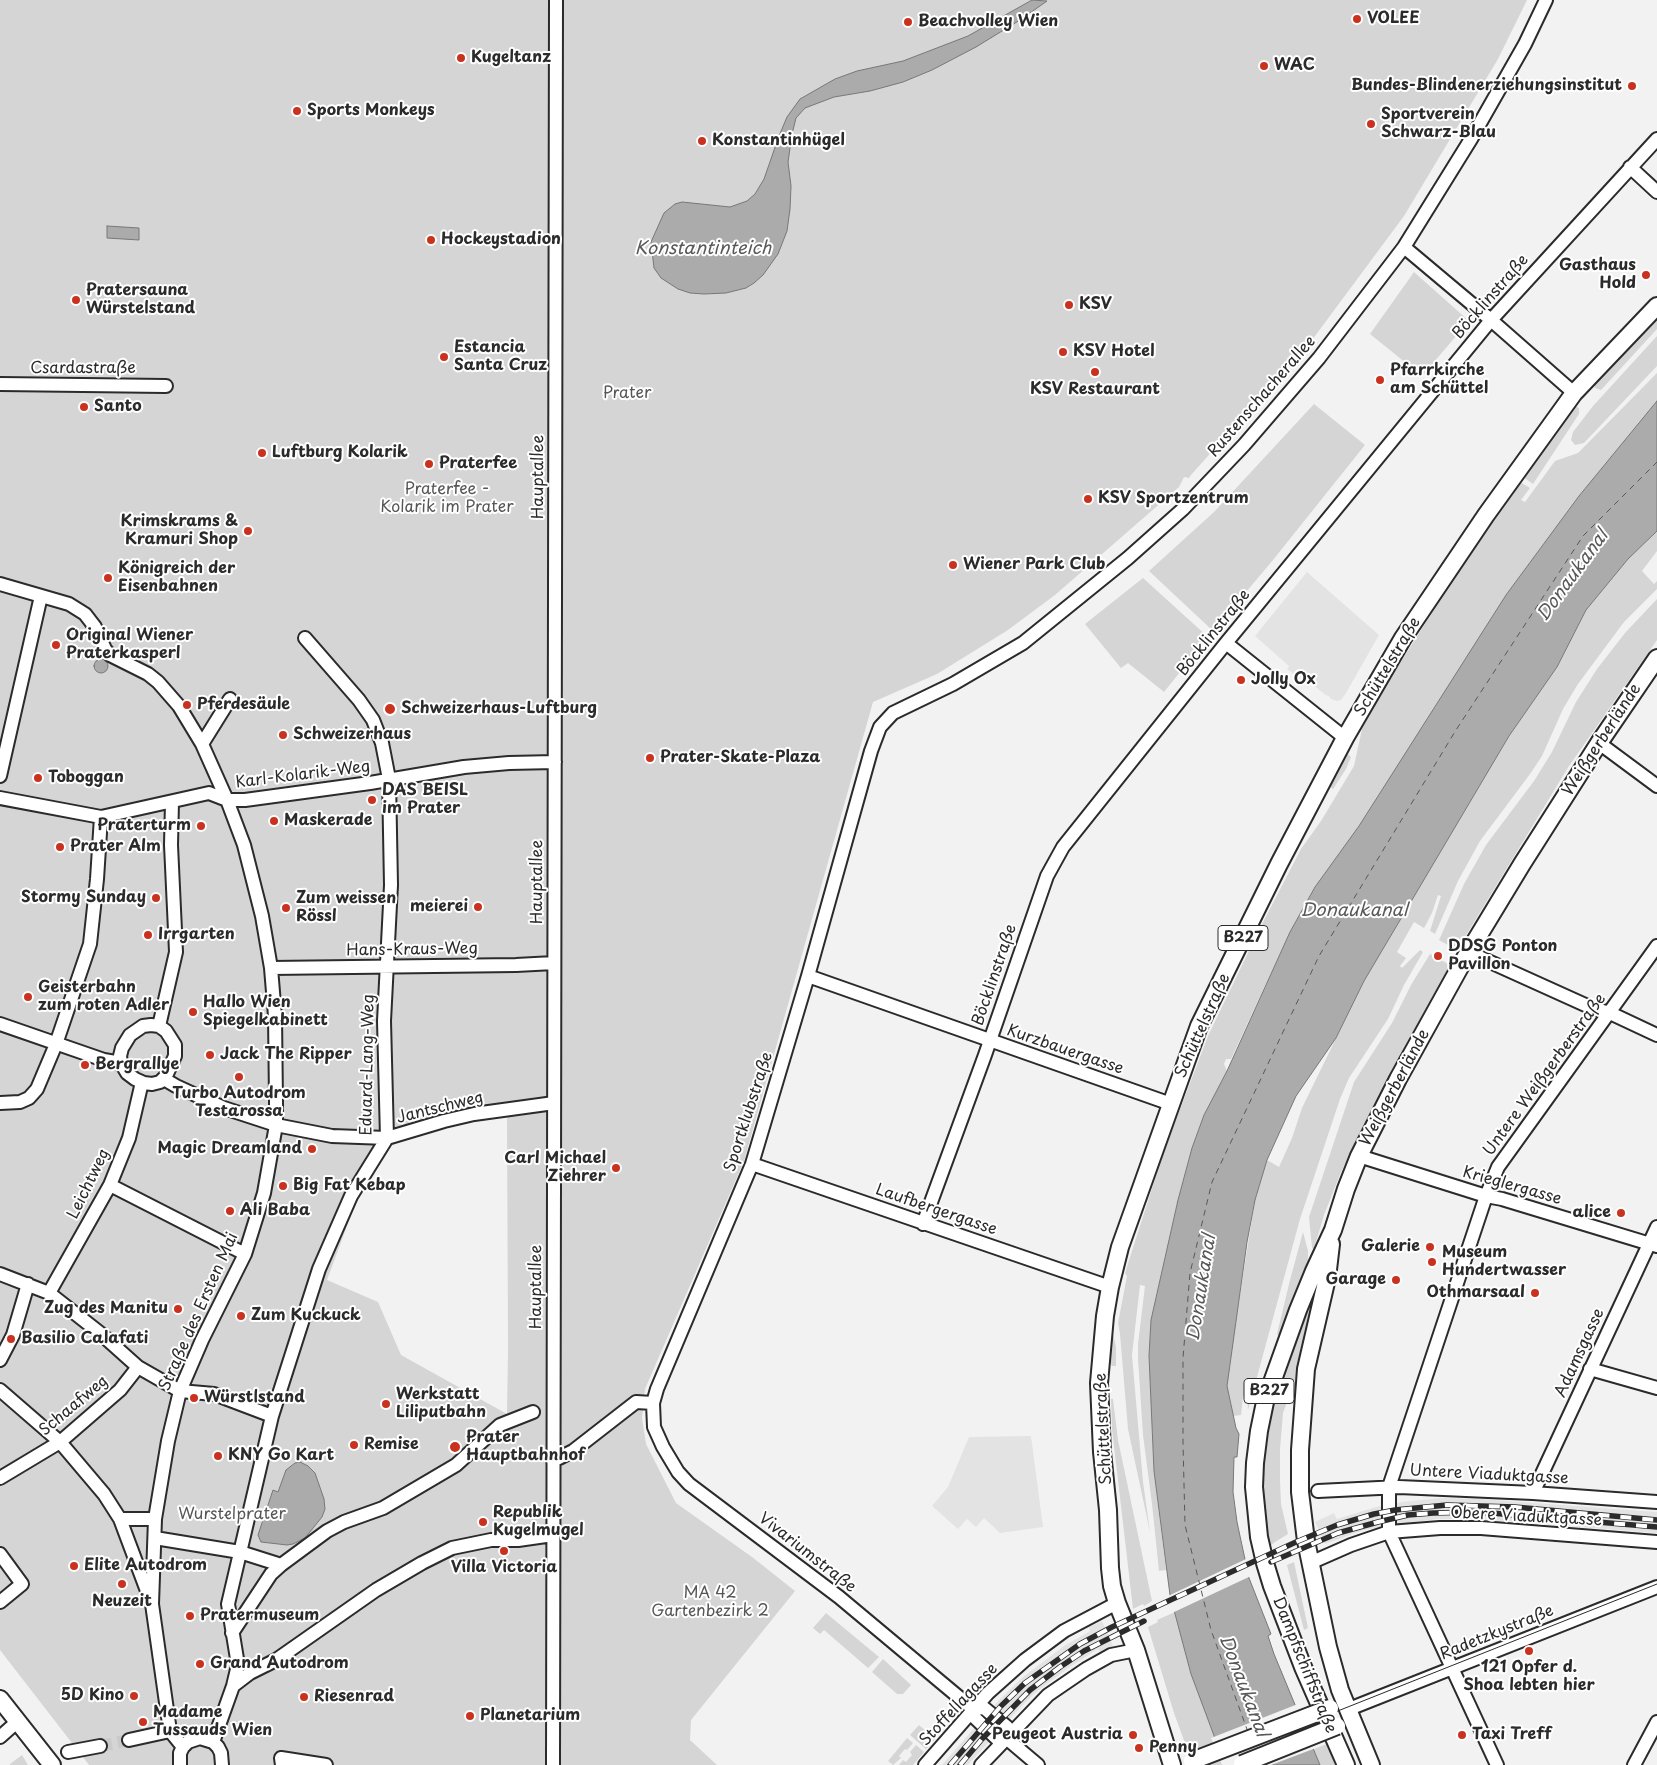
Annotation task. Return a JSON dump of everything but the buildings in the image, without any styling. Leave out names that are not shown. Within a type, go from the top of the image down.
[{"type":"main road","name":"Schüttelstraße","points":[[1173,1765],[1136,1650],[1117,1603],[1112,1586],[1110,1568],[1099,1383],[1105,1316],[1120,1247],[1199,1026],[1279,864],[1345,738],[1403,638],[1486,515],[1574,393],[1657,306]]},
{"type":"main road","name":"Weißgerberlände","points":[[1265,1563],[1259,1537],[1254,1487],[1259,1431],[1265,1402],[1314,1271],[1333,1230],[1359,1156],[1398,1079],[1468,952],[1599,743],[1657,658]]},
{"type":"main road","name":"B227","points":[[1333,1230],[1327,1278],[1306,1369],[1301,1418],[1300,1492],[1302,1518],[1310,1563],[1328,1647],[1340,1690],[1371,1765]]},
{"type":"main road","name":"Dampfschiffstraße","points":[[1265,1563],[1303,1667],[1346,1765]]},
{"type":"main road","points":[[0,1699],[9,1729],[52,1765]]},
{"type":"main road","points":[[1173,1765],[1192,1761],[1330,1708],[1349,1709],[1341,1723],[1337,1726],[1240,1765]]},
{"type":"main road","points":[[0,1714],[9,1729],[39,1765]]},
{"type":"street","name":"Hauptallee","points":[[553,1765],[556,0]]},
{"type":"street","name":"Rustenschacherallee","points":[[893,713],[953,684],[1023,643],[1128,558],[1183,509],[1244,445],[1320,358],[1404,247],[1471,139],[1525,44],[1546,0]]},
{"type":"street","name":"Böcklinstraße","points":[[923,1224],[1047,876],[1062,847],[1226,643],[1491,320],[1657,139]]},
{"type":"street","points":[[1630,167],[1657,192]]},
{"type":"street","points":[[1404,247],[1574,393]]},
{"type":"street","name":"Csardastraße","points":[[0,384],[166,386]]},
{"type":"street","points":[[0,584],[69,604],[85,614],[95,627],[105,649],[110,655],[142,671],[158,682],[180,706],[202,744],[230,699]]},
{"type":"street","points":[[0,776],[41,596]]},
{"type":"street","name":"Eduard-Lang-Weg","points":[[213,1742],[233,1686],[238,1665],[228,1604],[272,1416],[319,1268],[351,1196],[387,1138],[384,1021],[391,885],[389,779],[382,743],[373,720],[359,700],[306,638]]},
{"type":"street","points":[[1226,643],[1345,738]]},
{"type":"street","name":"Sportklubstraße","points":[[653,1403],[752,1164],[808,976],[871,751],[880,728],[893,713]]},
{"type":"street","points":[[1599,743],[1657,786]]},
{"type":"street","name":"Straße des Ersten Mai","points":[[170,1731],[152,1604],[156,1519],[168,1441],[180,1391],[202,1340],[245,1254],[264,1193],[276,1125],[277,1070],[271,968],[262,916],[244,845],[227,800],[202,744]]},
{"type":"street","name":"Karl-Kolarik-Weg","points":[[0,798],[101,817],[209,793],[227,800],[245,800],[464,767],[509,763],[555,762]]},
{"type":"street","points":[[159,1026],[176,952],[170,845],[172,802]]},
{"type":"street","points":[[0,1103],[20,1102],[29,1098],[37,1089],[56,1044],[90,944],[101,817]]},
{"type":"street","name":"Untere Weißgerberstraße","points":[[1389,1532],[1389,1487],[1486,1196],[1498,1167],[1657,946]]},
{"type":"street","points":[[1468,952],[1657,1035]]},
{"type":"street","name":"Hans-Kraus-Weg","points":[[271,968],[554,964]]},
{"type":"street","name":"Kurzbauergasse","points":[[808,976],[1171,1104]]},
{"type":"street","points":[[0,1024],[104,1060],[121,1063]]},
{"type":"street","points":[[143,1026],[159,1026],[166,1031],[176,1045],[175,1056],[164,1079],[152,1084],[142,1082],[127,1073],[121,1063],[122,1048],[130,1035],[143,1026]]},
{"type":"street","name":"Jantschweg","points":[[164,1079],[224,1108],[276,1125],[332,1136],[387,1138],[474,1114],[554,1103]]},
{"type":"street","name":"Leichtweg","points":[[49,1293],[110,1185],[129,1138],[142,1082]]},
{"type":"street","name":"Krieglergasse","points":[[1359,1156],[1653,1245]]},
{"type":"street","name":"Laufbergergasse","points":[[752,1164],[1110,1287]]},
{"type":"street","points":[[110,1185],[245,1254]]},
{"type":"street","name":"Adamsgasse","points":[[1533,1493],[1590,1369],[1653,1245],[1657,1227]]},
{"type":"street","points":[[0,1274],[49,1293],[138,1367],[180,1391],[214,1394],[272,1416]]},
{"type":"street","points":[[0,1360],[13,1335],[28,1284]]},
{"type":"street","name":"Schaafweg","points":[[0,1478],[60,1442],[120,1390],[138,1367]]},
{"type":"street","points":[[1590,1369],[1657,1388]]},
{"type":"street","points":[[0,1390],[60,1442],[97,1486],[120,1519],[152,1604]]},
{"type":"street","points":[[553,1461],[573,1451],[636,1402],[653,1403]]},
{"type":"street","name":"Vivariumstraße","points":[[653,1403],[654,1427],[678,1472],[689,1484],[839,1597],[973,1709],[984,1708],[1007,1727],[1006,1738],[1038,1765]]},
{"type":"street","points":[[232,1633],[271,1574],[327,1531],[344,1522],[383,1508],[456,1465],[500,1425],[533,1412]]},
{"type":"street","name":"Untere Viaduktgasse","points":[[1318,1491],[1389,1487],[1533,1493],[1657,1502]]},
{"type":"street","points":[[120,1519],[156,1519]]},
{"type":"street","name":"Obere Viaduktgasse","points":[[1310,1563],[1350,1545],[1389,1532],[1481,1528],[1657,1542]]},
{"type":"street","points":[[1389,1532],[1497,1765]]},
{"type":"street","points":[[233,1686],[250,1673],[276,1660],[376,1590],[452,1548],[491,1540],[518,1540],[553,1535]]},
{"type":"street","points":[[155,1538],[240,1552],[281,1565]]},
{"type":"street","points":[[0,1554],[22,1584],[0,1602]]},
{"type":"street","name":"Radetzkystraße","points":[[1349,1709],[1657,1587]]},
{"type":"street","name":"Stoffellagasse","points":[[925,1765],[988,1693],[1025,1660],[1064,1631],[1117,1603]]},
{"type":"street","points":[[981,1765],[1048,1695],[1111,1654],[1136,1650]]},
{"type":"street","points":[[1634,1765],[1657,1722]]},
{"type":"street","points":[[129,1740],[170,1731],[183,1747]]},
{"type":"street","points":[[180,1765],[179,1760],[183,1747],[188,1742],[200,1738],[213,1742],[222,1753],[222,1765]]},
{"type":"street","points":[[1647,1741],[1657,1751]]},
{"type":"street","points":[[68,1752],[100,1746]]},
{"type":"street","points":[[282,1761],[326,1765]]},
{"type":"shaded area","points":[[1307,572],[1379,635],[1346,693],[1341,700],[1337,701],[1331,699],[1301,675],[1298,677],[1287,669],[1289,666],[1255,636]]},
{"type":"shaded area","points":[[1031,1436],[1043,1527],[1000,1533],[984,1518],[976,1527],[967,1519],[958,1529],[932,1506],[948,1487],[969,1437]]},
{"type":"shaded area","points":[[1441,1498],[1481,1499],[1657,1512],[1657,1533],[1478,1519],[1436,1519],[1364,1530],[1325,1544],[1315,1522],[1334,1513],[1337,1519],[1376,1507]]},
{"type":"shaded area","points":[[1102,1621],[1113,1646],[1100,1652],[1098,1649],[1071,1666],[1035,1693],[968,1765],[942,1765],[997,1702],[1023,1677],[1064,1646],[1090,1631],[1089,1627]]},
{"type":"green space","name":"Prater","points":[[0,0],[1527,0],[1498,59],[1404,216],[1315,336],[1189,478],[1184,477],[1179,487],[1055,595],[1008,630],[937,674],[873,702],[744,1161],[645,1389],[642,1418],[646,1444],[676,1503],[752,1557],[795,1591],[691,1720],[690,1740],[717,1765],[89,1765],[0,1650]],"holes":[[[507,1114],[507,1414],[401,1355],[378,1302],[327,1280],[357,1199],[380,1155],[406,1137],[421,1136],[422,1134],[470,1119]]]},
{"type":"green space","points":[[1414,272],[1469,321],[1422,376],[1370,334]]},
{"type":"green space","points":[[1657,317],[1657,329],[1601,390],[1595,388],[1594,385],[1620,354]]},
{"type":"green space","points":[[1657,336],[1657,366],[1584,443],[1575,445],[1571,440],[1573,432],[1593,406]]},
{"type":"green space","points":[[1657,373],[1657,401],[1579,496],[1506,595],[1359,826],[1315,887],[1290,932],[1231,1059],[1226,1059],[1224,1064],[1227,1071],[1204,1115],[1192,1148],[1178,1200],[1151,1320],[1149,1356],[1154,1471],[1166,1570],[1159,1571],[1143,1435],[1138,1359],[1145,1286],[1140,1285],[1132,1355],[1143,1482],[1150,1532],[1128,1429],[1118,1323],[1127,1276],[1125,1273],[1163,1154],[1208,1036],[1259,930],[1301,849],[1321,821],[1354,766],[1362,729],[1385,687],[1466,559],[1520,482],[1530,488],[1521,500],[1525,502],[1555,461],[1578,453]]},
{"type":"green space","points":[[1314,404],[1365,445],[1273,560],[1214,630],[1212,630],[1149,571],[1214,512]]},
{"type":"green space","points":[[1575,406],[1579,408],[1579,414],[1533,484],[1523,477]]},
{"type":"green space","points":[[1657,531],[1657,551],[1642,571],[1654,584],[1657,581],[1657,589],[1624,622],[1578,684],[1563,709],[1542,756],[1480,841],[1458,881],[1435,934],[1430,931],[1441,896],[1438,895],[1432,913],[1424,928],[1414,922],[1397,952],[1406,958],[1400,966],[1402,968],[1420,950],[1423,952],[1404,985],[1388,1019],[1349,1078],[1340,1099],[1300,1219],[1248,1410],[1247,1396],[1243,1396],[1241,1415],[1233,1416],[1227,1386],[1233,1339],[1255,1200],[1267,1160],[1279,1167],[1292,1138],[1302,1108],[1364,981],[1509,736],[1557,667],[1586,610],[1628,559]]},
{"type":"green space","points":[[1143,578],[1208,637],[1164,692],[1128,663],[1121,668],[1085,624]]},
{"type":"green space","points":[[1657,599],[1657,640],[1569,766],[1457,950],[1439,940],[1464,884],[1486,845],[1534,781],[1552,752],[1576,702],[1597,669],[1625,633]]},
{"type":"green space","points":[[1348,754],[1351,757],[1346,769],[1333,789],[1330,787]]},
{"type":"green space","points":[[1430,954],[1450,965],[1363,1125],[1324,1215],[1314,1249],[1312,1248],[1309,1217],[1354,1082],[1392,1023],[1411,985]]},
{"type":"green space","points":[[1303,1232],[1308,1251],[1308,1264],[1279,1336],[1277,1334]]},
{"type":"green space","points":[[1314,1289],[1316,1290],[1300,1354],[1304,1355],[1283,1413],[1280,1481],[1281,1504],[1288,1534],[1266,1549],[1260,1482],[1266,1433],[1276,1391]]},
{"type":"green space","points":[[1112,1329],[1116,1347],[1116,1366],[1112,1366],[1109,1361]]},
{"type":"green space","points":[[1111,1399],[1113,1399],[1118,1440],[1152,1601],[1144,1606],[1143,1604],[1133,1609],[1112,1429]]},
{"type":"green space","points":[[1294,1562],[1308,1628],[1304,1630],[1287,1565]]},
{"type":"green space","points":[[1175,1612],[1191,1674],[1225,1765],[1193,1765],[1174,1713],[1148,1627],[1158,1622],[1157,1620]]},
{"type":"green space","points":[[826,1613],[879,1657],[868,1668],[824,1630],[820,1634],[813,1628]]},
{"type":"green space","points":[[883,1659],[911,1685],[903,1694],[897,1694],[872,1672]]},
{"type":"green space","points":[[919,1725],[935,1739],[926,1749],[910,1735]]},
{"type":"green space","points":[[907,1738],[913,1743],[907,1750],[905,1749],[899,1756],[901,1758],[893,1765],[888,1761]]},
{"type":"green space","points":[[1327,1744],[1335,1765],[1320,1765],[1314,1749]]},
{"type":"green space","points":[[916,1745],[924,1752],[913,1765],[899,1765],[903,1760],[906,1762],[912,1755],[910,1752]]},
{"type":"green space","points":[[22,1755],[28,1765],[10,1765],[10,1764]]},
{"type":"water","name":"Konstantinteich","points":[[1032,0],[1047,1],[976,47],[932,70],[903,82],[870,91],[834,97],[805,108],[796,118],[792,134],[788,162],[791,186],[787,231],[778,254],[763,275],[754,283],[746,288],[726,293],[704,294],[690,293],[678,289],[661,278],[654,268],[651,242],[664,213],[675,204],[682,202],[730,207],[747,201],[755,194],[764,179],[787,117],[800,99],[835,79],[857,71],[903,61],[968,36]]},
{"type":"water","points":[[107,226],[139,228],[139,240],[107,238]]},
{"type":"water","name":"Donaukanal","points":[[1657,401],[1657,531],[1628,559],[1586,610],[1557,667],[1509,736],[1364,981],[1336,1038],[1296,1096],[1267,1160],[1255,1200],[1247,1242],[1227,1386],[1239,1434],[1237,1457],[1234,1457],[1233,1492],[1237,1522],[1249,1578],[1271,1634],[1268,1636],[1274,1654],[1320,1765],[1225,1765],[1191,1674],[1170,1595],[1154,1471],[1149,1356],[1151,1320],[1178,1200],[1192,1148],[1204,1115],[1227,1071],[1290,932],[1315,887],[1359,826],[1506,595],[1579,496]]},
{"type":"water","points":[[98,659],[104,659],[108,666],[104,673],[98,673],[94,669],[94,663]]},
{"type":"water","points":[[300,1462],[308,1466],[315,1473],[324,1499],[325,1509],[322,1517],[305,1538],[293,1544],[261,1542],[258,1535],[273,1490],[278,1492],[286,1470],[295,1463]]},
{"type":"pier","points":[[1246,1559],[1251,1576],[1172,1613],[1168,1596]]},
{"type":"pier","points":[[1298,1704],[1316,1748],[1271,1765],[1222,1765],[1211,1738]]},
{"type":"ferry route","points":[[1248,1732],[1211,1630],[1185,1525],[1183,1358],[1190,1273],[1212,1182],[1319,956],[1456,730],[1583,536],[1657,462]]},
{"type":"tunnel","points":[[100,1746],[129,1740]]},
{"type":"tram line","points":[[1202,1765],[1657,1584]]},
{"type":"railway","points":[[950,1765],[1001,1706],[1025,1683],[1080,1644],[1112,1627],[1337,1525],[1395,1510],[1447,1505],[1515,1507],[1657,1520]]},
{"type":"railway","points":[[1271,1562],[1338,1533],[1408,1515],[1479,1512],[1657,1527]]},
{"type":"railway","points":[[960,1765],[982,1739],[1030,1690],[1084,1651],[1144,1621]]},
{"type":"place","name":"VOLEE","points":[[1357,19]]},
{"type":"place","name":"Beachvolley Wien","points":[[908,22]]},
{"type":"place","name":"Kugeltanz","points":[[461,58]]},
{"type":"place","name":"WAC","points":[[1264,66]]},
{"type":"place","name":"Bundes-Blindenerziehungsinstitut","points":[[1632,86]]},
{"type":"place","name":"Sports Monkeys","points":[[297,111]]},
{"type":"place","name":"Sportverein Schwarz-Blau","points":[[1371,124]]},
{"type":"place","name":"Konstantinhügel","points":[[702,141]]},
{"type":"place","name":"Hockeystadion","points":[[431,240]]},
{"type":"place","name":"Gasthaus Hold","points":[[1646,275]]},
{"type":"place","name":"Pratersauna Würstelstand","points":[[76,300]]},
{"type":"place","name":"KSV","points":[[1069,305]]},
{"type":"place","name":"KSV Hotel","points":[[1063,352]]},
{"type":"place","name":"Estancia Santa Cruz","points":[[444,357]]},
{"type":"place","name":"KSV Restaurant","points":[[1095,372]]},
{"type":"place","name":"Pfarrkirche am Schüttel","points":[[1380,380]]},
{"type":"place","name":"Santo","points":[[84,407]]},
{"type":"place","name":"Luftburg Kolarik","points":[[262,453]]},
{"type":"place","name":"Praterfee","points":[[429,464]]},
{"type":"place","name":"KSV Sportzentrum","points":[[1088,499]]},
{"type":"place","name":"Krimskrams & Kramuri Shop","points":[[248,531]]},
{"type":"place","name":"Wiener Park Club","points":[[953,565]]},
{"type":"place","name":"Königreich der Eisenbahnen","points":[[108,578]]},
{"type":"place","name":"Original Wiener Praterkasperl","points":[[56,645]]},
{"type":"place","name":"Jolly Ox","points":[[1241,680]]},
{"type":"place","name":"Pferdesäule","points":[[187,705]]},
{"type":"place","name":"Schweizerhaus-Luftburg","points":[[390,709]]},
{"type":"place","name":"Schweizerhaus","points":[[283,735]]},
{"type":"place","name":"Prater-Skate-Plaza","points":[[650,758]]},
{"type":"place","name":"Toboggan","points":[[38,778]]},
{"type":"place","name":"DAS BEISL im Prater","points":[[372,800]]},
{"type":"place","name":"Maskerade","points":[[274,821]]},
{"type":"place","name":"Praterturm","points":[[201,826]]},
{"type":"place","name":"Prater Alm","points":[[60,847]]},
{"type":"place","name":"Stormy Sunday","points":[[156,898]]},
{"type":"place","name":"meierei","points":[[478,907]]},
{"type":"place","name":"Zum weissen Rössl","points":[[286,908]]},
{"type":"place","name":"Irrgarten","points":[[148,935]]},
{"type":"place","name":"DDSG Ponton Pavillon","points":[[1438,956]]},
{"type":"place","name":"Geisterbahn zum roten Adler","points":[[28,997]]},
{"type":"place","name":"Hallo Wien Spiegelkabinett","points":[[193,1012]]},
{"type":"place","name":"Jack The Ripper","points":[[210,1055]]},
{"type":"place","name":"Bergrallye","points":[[85,1065]]},
{"type":"place","name":"Turbo Autodrom Testarossa","points":[[239,1077]]},
{"type":"place","name":"Magic Dreamland","points":[[312,1149]]},
{"type":"place","name":"Carl Michael Ziehrer","points":[[616,1168]]},
{"type":"place","name":"Big Fat Kebap","points":[[283,1186]]},
{"type":"place","name":"Ali Baba","points":[[230,1211]]},
{"type":"place","name":"alice","points":[[1621,1213]]},
{"type":"place","name":"Galerie","points":[[1430,1247]]},
{"type":"place","name":"Museum Hundertwasser","points":[[1432,1262]]},
{"type":"place","name":"Garage","points":[[1396,1280]]},
{"type":"place","name":"Othmarsaal","points":[[1535,1293]]},
{"type":"place","name":"Zug des Manitu","points":[[178,1309]]},
{"type":"place","name":"Zum Kuckuck","points":[[241,1316]]},
{"type":"place","name":"Basilio Calafati","points":[[11,1339]]},
{"type":"place","name":"Würstlstand","points":[[194,1398]]},
{"type":"place","name":"Werkstatt Liliputbahn","points":[[386,1404]]},
{"type":"place","name":"Remise","points":[[354,1445]]},
{"type":"place","name":"Prater Hauptbahnhof","points":[[455,1447]]},
{"type":"place","name":"KNY Go Kart","points":[[218,1456]]},
{"type":"place","name":"Republik Kugelmugel","points":[[483,1522]]},
{"type":"place","name":"Villa Victoria","points":[[504,1551]]},
{"type":"place","name":"Elite Autodrom","points":[[74,1566]]},
{"type":"place","name":"Neuzeit","points":[[122,1584]]},
{"type":"place","name":"Pratermuseum","points":[[190,1616]]},
{"type":"place","name":"121 Opfer d. Shoa lebten hier","points":[[1529,1651]]},
{"type":"place","name":"Grand Autodrom","points":[[200,1664]]},
{"type":"place","name":"5D Kino","points":[[134,1696]]},
{"type":"place","name":"Riesenrad","points":[[304,1697]]},
{"type":"place","name":"Planetarium","points":[[470,1716]]},
{"type":"place","name":"Madame Tussauds Wien","points":[[143,1722]]},
{"type":"place","name":"Peugeot Austria","points":[[1133,1735]]},
{"type":"place","name":"Taxi Treff","points":[[1462,1735]]},
{"type":"place","name":"Penny","points":[[1139,1748]]},
{"type":"park label","name":"Praterfee - Kolarik im Prater","points":[[447,499]]},
{"type":"park label","name":"Wurstelprater","points":[[232,1515]]},
{"type":"park label","name":"MA 42 Gartenbezirk 2","points":[[710,1603]]}]
